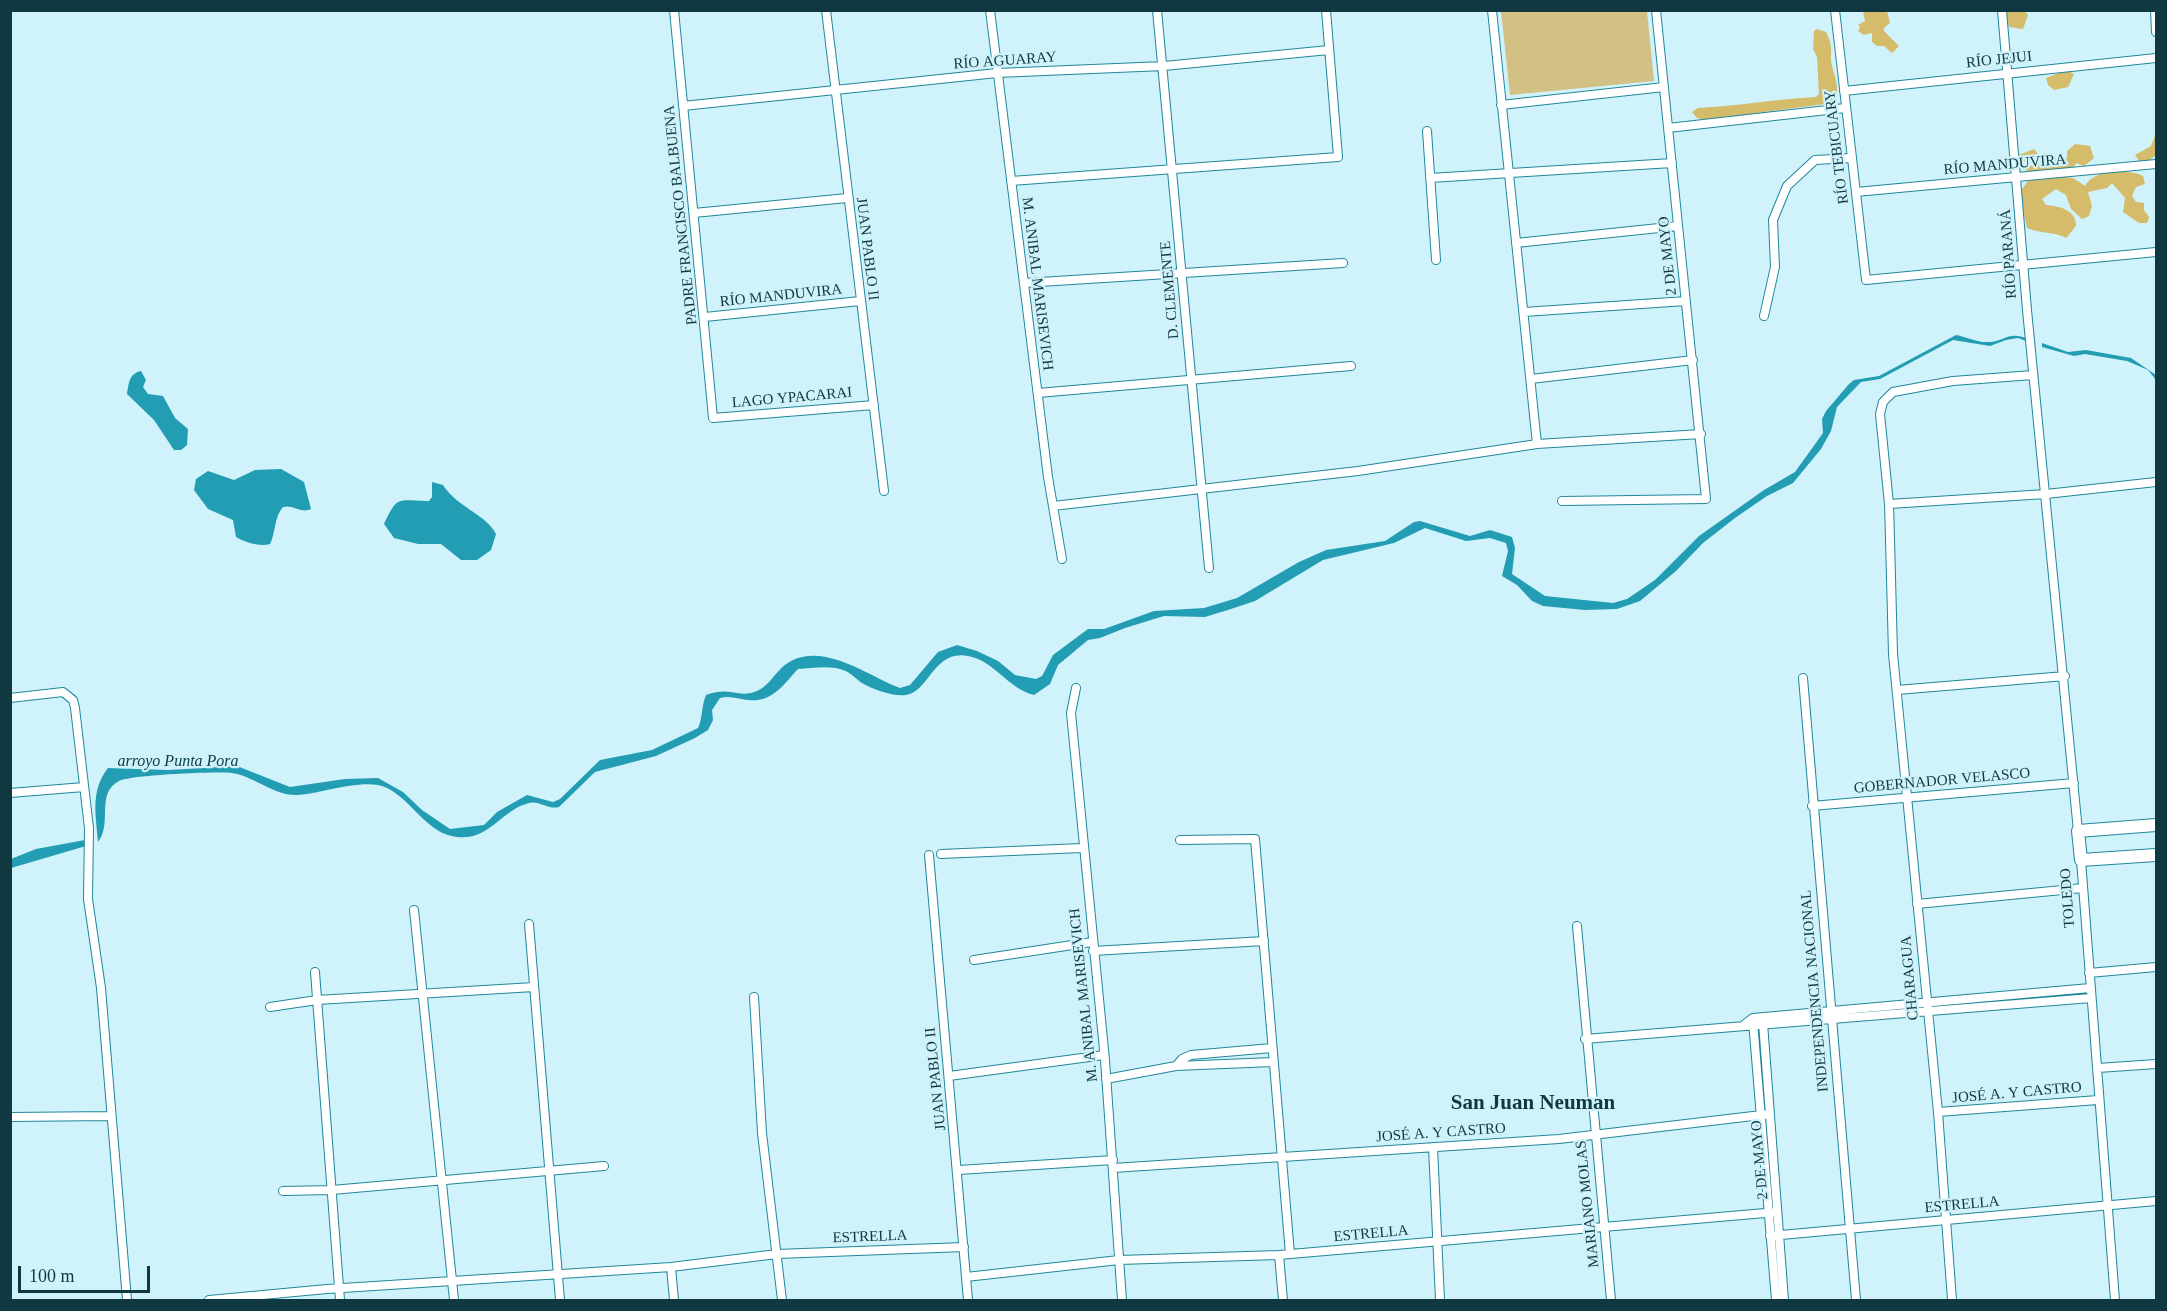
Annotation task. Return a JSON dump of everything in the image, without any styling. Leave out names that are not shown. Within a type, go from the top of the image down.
[{"type":"main road","points":[[2079,831],[2157,825]]},
{"type":"main road","name":"TOLEDO","points":[[2079,831],[2081,860]]},
{"type":"main road","points":[[2081,860],[2157,855]]},
{"type":"street","name":"PADRE FRANCISCO BALBUENA","points":[[674,10],[713,418]]},
{"type":"street","name":"JUAN PABLO II","points":[[826,10],[884,491]]},
{"type":"street","name":"M. ANIBAL MARISEVICH","points":[[990,10],[1038,393],[1062,559]]},
{"type":"street","name":"D. CLEMENTE","points":[[1156,10],[1164,66],[1209,568]]},
{"type":"street","points":[[1011,181],[1338,157],[1326,10]]},
{"type":"street","points":[[1492,10],[1537,444]]},
{"type":"street","name":"2 DE MAYO","points":[[1562,501],[1706,499],[1656,10]]},
{"type":"street","name":"RÍO TEBICUARY","points":[[1835,10],[1866,280],[2024,265]]},
{"type":"street","name":"RÍO PARANÁ","points":[[2002,10],[2031,355],[2046,495]]},
{"type":"street","points":[[2155,10],[2157,32]]},
{"type":"street","name":"RÍO AGUARAY","points":[[683,106],[997,73],[1164,66],[1329,50]]},
{"type":"street","name":"RÍO JEJUI","points":[[1844,91],[2157,58]]},
{"type":"street","points":[[1501,105],[1664,87]]},
{"type":"street","points":[[1668,128],[1845,108]]},
{"type":"street","points":[[1426,131],[1436,260]]},
{"type":"street","points":[[1764,316],[1775,267],[1773,220],[1787,186],[1815,160],[1851,158]]},
{"type":"street","points":[[1430,178],[1672,163]]},
{"type":"street","name":"RÍO MANDUVIRA","points":[[1856,192],[2157,164]]},
{"type":"street","points":[[694,213],[847,198]]},
{"type":"street","points":[[1516,243],[1678,226]]},
{"type":"street","points":[[2024,265],[2157,252]]},
{"type":"street","points":[[1024,284],[1343,263]]},
{"type":"street","name":"RÍO MANDUVIRA","points":[[705,317],[860,301]]},
{"type":"street","points":[[1524,312],[1686,301]]},
{"type":"street","points":[[1531,379],[1693,360]]},
{"type":"street","points":[[1038,393],[1351,366]]},
{"type":"street","name":"CHARAGUA","points":[[1952,1300],[1938,1113],[1893,654],[1889,501],[1880,414],[1884,402],[1893,392],[1953,381],[2033,375]]},
{"type":"street","name":"LAGO YPACARAI","points":[[713,418],[874,405]]},
{"type":"street","points":[[1053,506],[1358,471],[1537,444],[1701,434]]},
{"type":"street","points":[[1889,501],[1889,504],[2046,495],[2157,482]]},
{"type":"street","name":"TOLEDO","points":[[2046,495],[2079,831]]},
{"type":"street","points":[[1897,690],[2064,676]]},
{"type":"street","name":"INDEPENDENCIA NACIONAL","points":[[1803,678],[1812,806],[1856,1300]]},
{"type":"street","name":"M. ANIBAL MARISEVICH","points":[[1076,688],[1071,713],[1104,1055],[1122,1300]]},
{"type":"street","points":[[10,698],[63,692],[73,700],[88,828],[90,857],[88,899],[101,988],[127,1300]]},
{"type":"street","name":"GOBERNADOR VELASCO","points":[[1812,806],[2074,783]]},
{"type":"street","points":[[10,793],[84,787]]},
{"type":"street","points":[[1180,840],[1255,839],[1290,1254]]},
{"type":"street","points":[[941,854],[1083,848]]},
{"type":"street","name":"JUAN PABLO II","points":[[929,855],[968,1300]]},
{"type":"street","name":"TOLEDO","points":[[2081,860],[2115,1300]]},
{"type":"street","points":[[1917,904],[2083,888]]},
{"type":"street","points":[[414,910],[454,1300]]},
{"type":"street","points":[[529,924],[560,1300]]},
{"type":"street","name":"MARIANO MOLAS","points":[[1577,926],[1585,1039],[1611,1300]]},
{"type":"street","points":[[974,960],[1093,946],[1264,941]]},
{"type":"street","points":[[2089,972],[2157,967]]},
{"type":"street","points":[[315,972],[340,1300]]},
{"type":"street","points":[[270,1007],[317,1000],[534,987]]},
{"type":"street","points":[[1755,1022],[1831,1020],[2090,988]]},
{"type":"street","points":[[754,997],[762,1133],[782,1300]]},
{"type":"street","points":[[1585,1039],[1755,1022],[1830,1011],[2091,998]]},
{"type":"street","name":"2 DE MAYO","points":[[1755,1022],[1775,1236],[1784,1300]]},
{"type":"street","points":[[1176,1066],[1182,1059],[1191,1055],[1272,1048]]},
{"type":"street","points":[[948,1076],[1104,1055]]},
{"type":"street","points":[[1106,1079],[1176,1066],[1273,1062]]},
{"type":"street","points":[[2098,1068],[2157,1064]]},
{"type":"street","name":"JOSÉ A. Y CASTRO","points":[[1938,1113],[2098,1100]]},
{"type":"street","name":"JOSÉ A. Y CASTRO","points":[[958,1170],[1282,1158],[1559,1139],[1594,1133],[1765,1115]]},
{"type":"street","points":[[10,1117],[111,1116]]},
{"type":"street","points":[[1433,1147],[1440,1300]]},
{"type":"street","points":[[284,1191],[332,1190],[604,1166]]},
{"type":"street","name":"ESTRELLA","points":[[1775,1236],[2157,1201]]},
{"type":"street","name":"ESTRELLA","points":[[966,1277],[1119,1260],[1278,1255],[1773,1213]]},
{"type":"street","name":"2 DE MAYO","points":[[1775,1236],[1776,1300]]},
{"type":"street","name":"ESTRELLA","points":[[209,1300],[671,1267],[777,1254],[964,1247]]},
{"type":"street","points":[[1278,1255],[1283,1300]]},
{"type":"street","points":[[671,1267],[674,1300]]},
{"type":"shaded area","points":[[1501,11],[1647,11],[1654,81],[1510,95]]},
{"type":"shaded area","points":[[1863,11],[1887,11],[1890,23],[1884,31],[1899,46],[1892,53],[1884,46],[1877,46],[1872,42],[1872,33],[1864,35],[1858,31],[1860,27],[1858,25],[1865,21]]},
{"type":"shaded area","points":[[2006,11],[2025,11],[2028,15],[2023,29],[2009,27]]},
{"type":"shaded area","points":[[1817,29],[1826,32],[1830,43],[1837,87],[1832,103],[1705,120],[1697,118],[1692,112],[1698,108],[1816,97],[1819,94],[1817,57],[1813,49],[1814,31]]},
{"type":"shaded area","points":[[2067,70],[2074,74],[2068,87],[2054,90],[2048,85],[2046,78]]},
{"type":"shaded area","points":[[2156,133],[2156,155],[2146,163],[2139,161],[2135,155],[2151,146]]},
{"type":"shaded area","points":[[2075,144],[2090,146],[2094,158],[2084,166],[2076,163],[2073,169],[2048,175],[2073,178],[2085,186],[2096,176],[2112,172],[2129,172],[2143,176],[2145,184],[2136,187],[2132,196],[2136,202],[2144,203],[2144,210],[2149,217],[2147,223],[2139,223],[2123,212],[2125,198],[2112,183],[2107,188],[2088,192],[2092,206],[2089,216],[2082,219],[2071,209],[2066,195],[2056,189],[2042,199],[2046,205],[2061,208],[2074,216],[2076,226],[2066,238],[2027,228],[2019,193],[2028,181],[2041,173],[2024,170],[2023,167],[2042,164],[2044,161],[2037,159],[2021,162],[2016,156],[2034,149],[2039,155],[2046,153],[2063,163],[2067,158],[2067,151]]},
{"type":"water","points":[[1956,335],[1985,342],[1994,342],[2010,336],[2020,336],[2026,338],[2026,341],[2018,338],[1990,346],[1953,340],[1880,379],[1861,382],[1837,407],[1831,431],[1821,449],[1793,483],[1767,496],[1735,518],[1703,543],[1676,571],[1640,601],[1617,609],[1585,610],[1543,606],[1532,601],[1517,585],[1502,576],[1508,551],[1506,543],[1490,538],[1466,541],[1425,528],[1394,543],[1323,560],[1255,601],[1231,609],[1205,617],[1164,616],[1088,640],[1058,665],[1050,684],[1034,695],[1016,687],[986,663],[968,656],[947,659],[921,687],[906,695],[895,695],[877,690],[838,668],[798,669],[782,687],[764,699],[720,698],[712,710],[713,720],[708,730],[695,738],[656,756],[595,772],[559,807],[529,803],[510,812],[486,830],[468,837],[446,835],[437,830],[396,793],[378,785],[355,785],[297,795],[280,792],[232,773],[209,773],[155,775],[119,781],[108,793],[104,826],[98,842],[96,794],[108,768],[168,770],[237,766],[290,787],[345,779],[378,778],[403,792],[422,810],[450,829],[484,825],[497,812],[527,795],[553,802],[560,799],[600,760],[652,750],[698,728],[706,695],[720,692],[745,694],[758,691],[785,665],[804,656],[832,658],[847,663],[900,688],[910,685],[938,652],[957,645],[998,661],[1015,675],[1036,679],[1042,676],[1053,655],[1088,629],[1104,629],[1154,611],[1204,608],[1237,598],[1299,562],[1326,550],[1385,541],[1414,522],[1420,521],[1470,536],[1490,530],[1512,537],[1515,548],[1512,574],[1545,596],[1613,603],[1627,599],[1655,580],[1699,536],[1764,490],[1795,472],[1823,433],[1822,419],[1826,411],[1854,380],[1879,376]]},
{"type":"water","points":[[2042,343],[2068,352],[2086,350],[2131,358],[2156,375],[2156,380],[2148,370],[2127,361],[2085,354],[2074,356],[2042,347]]},
{"type":"water","points":[[141,371],[146,380],[143,387],[148,394],[163,396],[175,418],[188,429],[187,445],[181,450],[174,450],[154,420],[127,394],[132,376]]},
{"type":"water","points":[[281,469],[304,482],[311,509],[283,507],[278,515],[270,544],[252,544],[236,537],[233,520],[208,509],[194,490],[196,479],[208,471],[234,480],[255,470]]},
{"type":"water","points":[[432,482],[443,485],[456,500],[492,527],[496,534],[491,550],[477,560],[461,560],[441,544],[418,544],[394,538],[384,524],[400,501],[429,501],[432,497]]},
{"type":"water","points":[[85,840],[86,846],[11,868],[11,859],[36,849]]},
{"type":"district","name":"San Juan Neuman","points":[[1533,1104]]},
{"type":"water label","name":"arroyo Punta Pora","points":[[178,762]]}]
